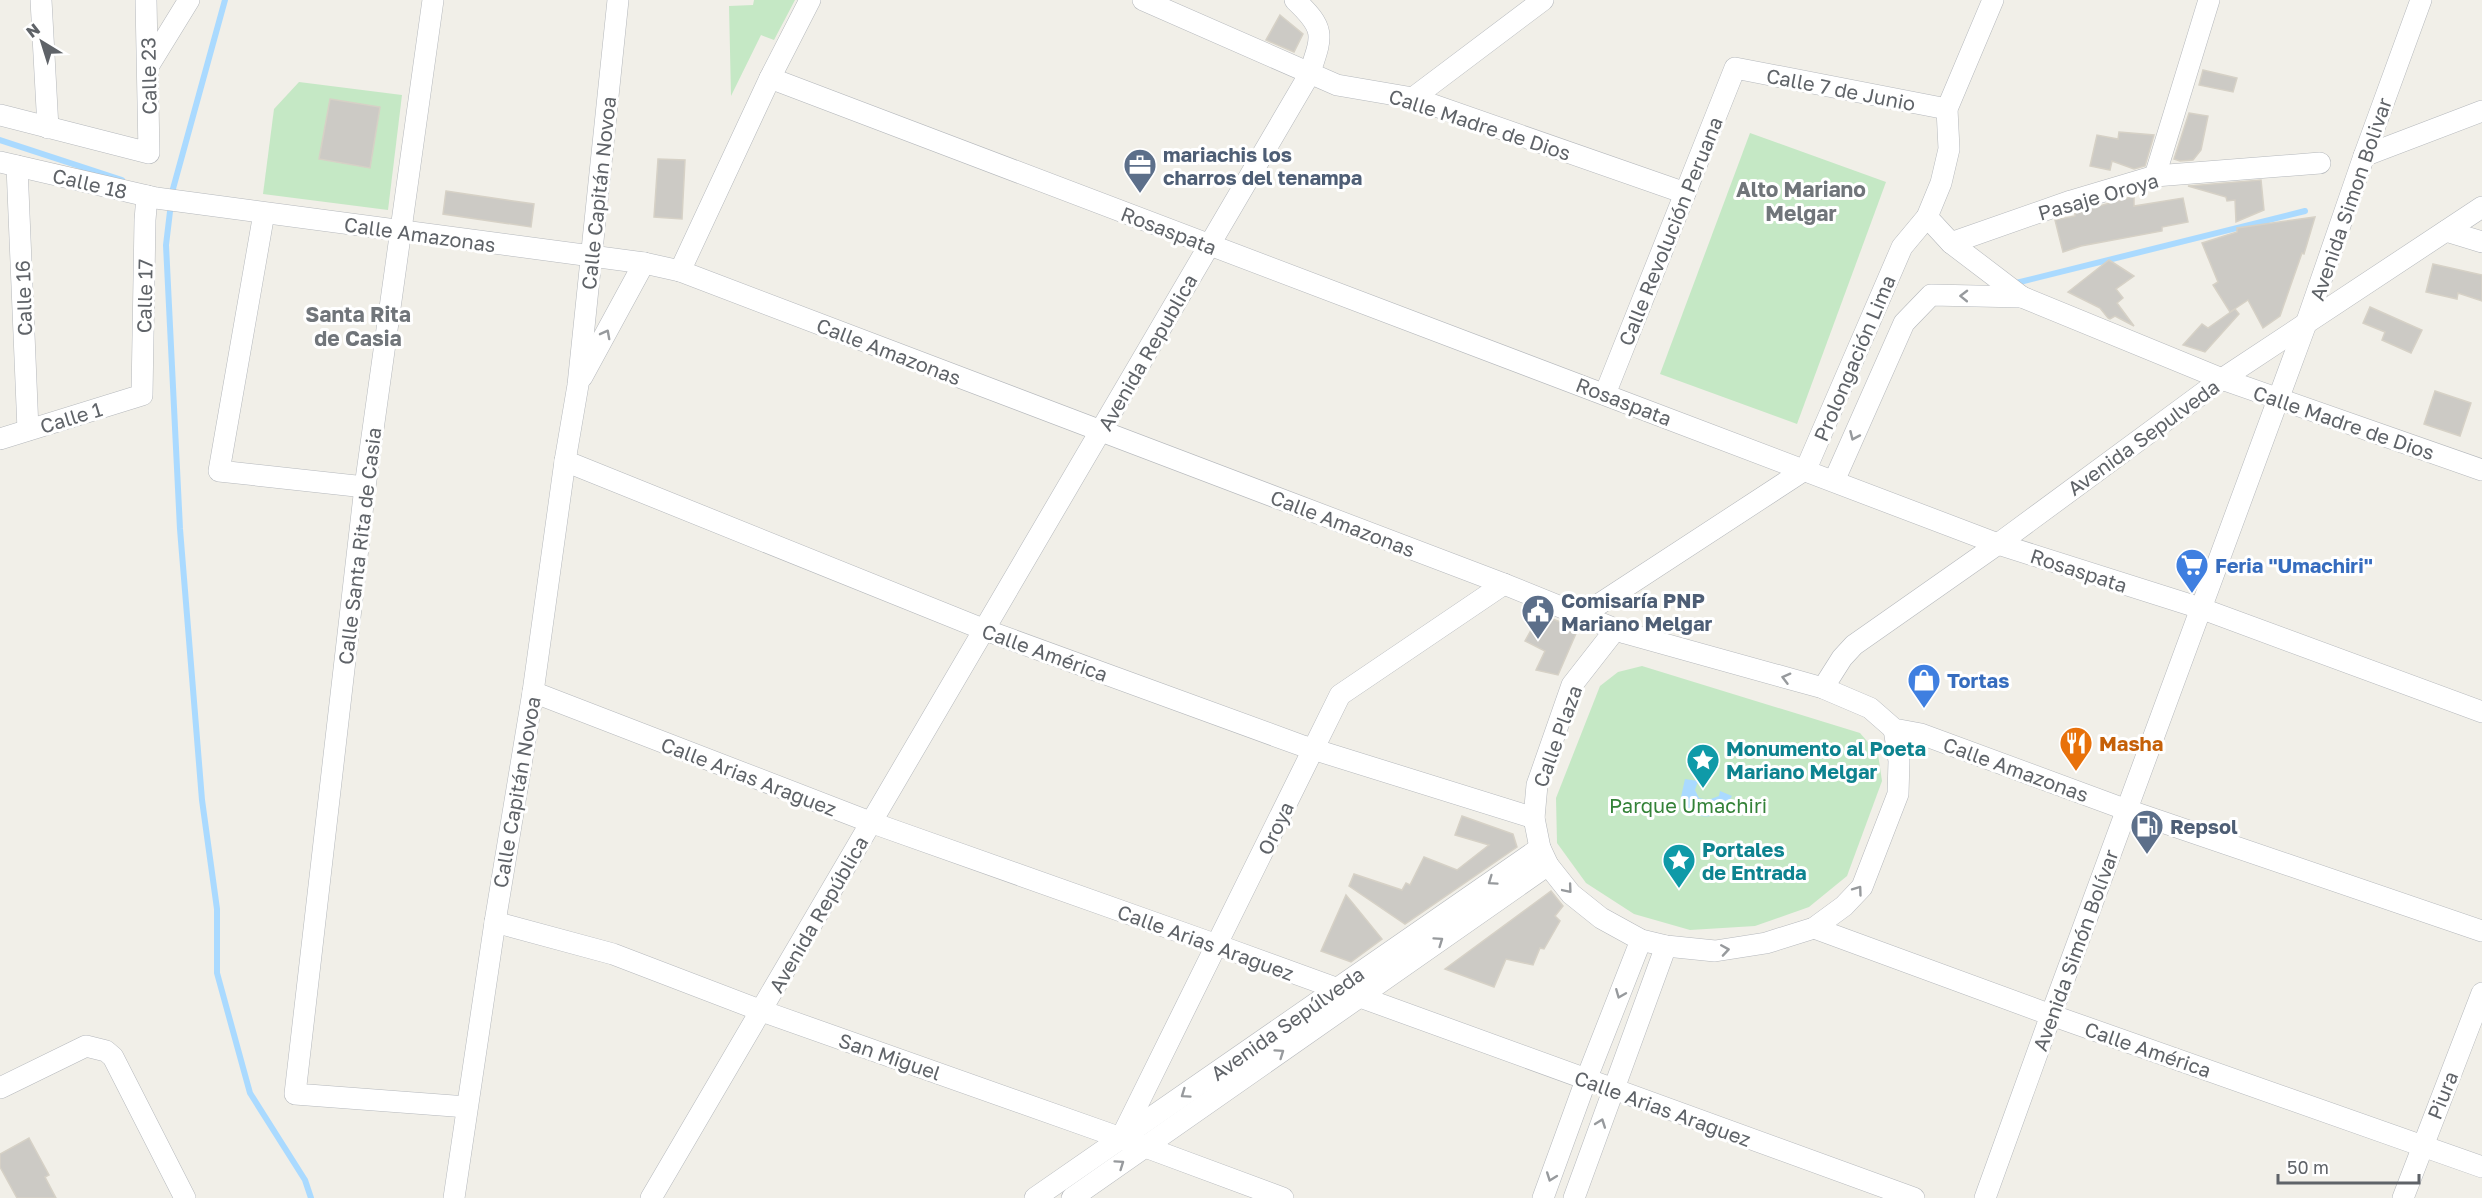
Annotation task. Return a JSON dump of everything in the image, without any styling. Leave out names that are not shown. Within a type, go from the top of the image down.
[{"type":"street","points":[[0,115],[48,128],[41,0]]},
{"type":"street","name":"Calle 23","points":[[48,128],[149,153],[146,0]]},
{"type":"street","points":[[149,65],[189,0]]},
{"type":"street","name":"Calle Santa Rita de Casia","points":[[433,0],[365,487],[295,1094],[467,1107]]},
{"type":"street","name":"Calle Capitán Novoa","points":[[454,1198],[495,922],[533,692],[565,461],[578,385],[618,0]]},
{"type":"street","points":[[680,271],[770,78],[810,0]]},
{"type":"street","name":"Calle Madre de Dios","points":[[1143,0],[1309,75],[1337,85],[1413,98],[1685,193]]},
{"type":"street","name":"Avenida Republica","points":[[985,630],[1309,75],[1320,34],[1312,16],[1295,0]]},
{"type":"street","points":[[1413,98],[1543,0]]},
{"type":"street","name":"Prolongación Lima","points":[[1806,469],[1902,247],[1927,217],[1941,183],[1949,149],[1947,109],[1993,0]]},
{"type":"street","points":[[2155,176],[2209,0]]},
{"type":"street","name":"Avenida Simon Bolivar","points":[[2278,398],[2421,0]]},
{"type":"street","name":"Calle 7 de Junio","points":[[1735,68],[1947,109]]},
{"type":"street","name":"Calle Revolución Peruana","points":[[1605,394],[1735,68]]},
{"type":"street","name":"Rosaspata","points":[[770,78],[1806,469],[1998,544],[2200,608],[2482,712]]},
{"type":"street","points":[[2364,156],[2482,111]]},
{"type":"street","name":"Pasaje Oroya","points":[[1951,243],[2071,201],[2155,176],[2320,163]]},
{"type":"street","name":"Calle 18","points":[[8,164],[181,202]]},
{"type":"street","name":"Calle 16","points":[[8,164],[28,430]]},
{"type":"street","name":"Calle 17","points":[[142,395],[145,220],[152,197]]},
{"type":"street","name":"Calle Amazonas","points":[[181,202],[644,263],[680,271],[1504,584],[1615,630],[1823,688],[1870,708],[1894,729],[1921,734],[2127,810],[2482,931]]},
{"type":"street","name":"Avenida Sepulveda","points":[[1823,688],[1842,658],[1854,645],[1998,544],[2222,380],[2307,321],[2482,207]]},
{"type":"street","points":[[264,213],[219,471],[365,487]]},
{"type":"street","points":[[1927,217],[1951,243]]},
{"type":"street","points":[[2446,231],[2482,242]]},
{"type":"street","name":"Calle Madre de Dios","points":[[1951,243],[2022,297],[2222,380],[2482,470]]},
{"type":"street","name":"Calle Capitán Novoa","points":[[578,385],[644,263]]},
{"type":"street","points":[[1834,481],[1904,323],[1931,296],[2022,297]]},
{"type":"street","name":"Calle 1","points":[[0,440],[142,395]]},
{"type":"street","name":"Avenida Simón Bolívar","points":[[1985,1198],[2050,1015],[2278,398]]},
{"type":"street","name":"Calle América","points":[[565,461],[985,630],[1313,750],[1534,818]]},
{"type":"street","points":[[1581,616],[1806,469]]},
{"type":"street","name":"Oroya","points":[[1121,1138],[1340,695],[1504,584]]},
{"type":"street","name":"Avenida República","points":[[651,1198],[870,822],[985,630]]},
{"type":"street","name":"Calle Plaza","points":[[1615,630],[1572,685],[1537,785],[1534,818],[1544,856],[1571,894],[1601,918],[1641,940],[1666,946],[1714,951],[1766,943],[1814,928],[1844,906],[1862,887],[1898,794],[1899,761],[1894,729]]},
{"type":"street","name":"Calle Arias Araguez","points":[[533,692],[870,822],[1217,945],[1914,1198]]},
{"type":"street","name":"Avenida Sepúlveda","points":[[1035,1198],[1337,989],[1544,856]]},
{"type":"street","name":"Avenida Sepúlveda","points":[[1072,1198],[1359,998],[1544,856]]},
{"type":"street","name":"San Miguel","points":[[495,922],[613,954],[762,1011],[1284,1198]]},
{"type":"street","name":"Calle América","points":[[1814,928],[2050,1015],[2482,1167]]},
{"type":"street","points":[[1543,1198],[1641,940]]},
{"type":"street","points":[[1574,1198],[1666,946]]},
{"type":"street","name":"Piura","points":[[2403,1198],[2482,993]]},
{"type":"street","points":[[0,1088],[86,1046],[106,1051],[113,1058],[185,1198]]},
{"type":"green space","points":[[754,0],[795,0],[774,40],[761,35],[731,96],[729,6],[753,5]]},
{"type":"green space","points":[[299,82],[402,95],[388,210],[263,194],[274,109]]},
{"type":"green space","points":[[1750,133],[1886,182],[1797,424],[1660,374]]},
{"type":"green space","name":"Parque Umachiri","points":[[1642,666],[1860,733],[1878,754],[1882,781],[1847,876],[1809,907],[1755,926],[1690,930],[1634,914],[1586,883],[1557,843],[1556,798],[1600,686],[1618,672]]},
{"type":"water","points":[[1685,779],[1698,781],[1695,790],[1699,798],[1708,800],[1719,796],[1720,791],[1732,796],[1721,813],[1708,816],[1697,815],[1681,797]]},
{"type":"building","points":[[1280,15],[1303,34],[1294,52],[1266,40]]},
{"type":"building","points":[[2203,70],[2237,78],[2233,92],[2199,85]]},
{"type":"building","points":[[330,99],[380,107],[370,168],[319,159]]},
{"type":"building","points":[[2189,113],[2208,116],[2201,150],[2193,160],[2180,161],[2174,159]]},
{"type":"building","points":[[2119,132],[2154,135],[2145,166],[2134,169],[2112,161],[2110,170],[2090,166],[2097,135],[2118,139]]},
{"type":"building","points":[[658,159],[685,160],[682,219],[654,217]]},
{"type":"building","points":[[2261,180],[2264,210],[2236,222],[2235,200],[2227,201],[2226,197],[2188,186]]},
{"type":"building","points":[[446,191],[534,204],[531,227],[443,214]]},
{"type":"building","points":[[2134,196],[2134,206],[2183,198],[2188,222],[2162,227],[2162,231],[2081,246],[2063,252],[2055,220],[2075,216],[2075,213]]},
{"type":"building","points":[[2315,217],[2304,254],[2302,253],[2280,316],[2263,328],[2248,300],[2230,312],[2213,285],[2218,282],[2202,243],[2237,232],[2237,228]]},
{"type":"building","points":[[2109,260],[2134,276],[2116,289],[2123,298],[2117,303],[2134,326],[2115,316],[2108,318],[2100,308],[2068,292]]},
{"type":"building","points":[[2433,264],[2482,275],[2482,301],[2458,293],[2457,299],[2426,292]]},
{"type":"building","points":[[2370,307],[2422,330],[2411,353],[2382,340],[2385,332],[2363,323]]},
{"type":"building","points":[[2235,309],[2239,314],[2205,352],[2183,345],[2202,324],[2208,328]]},
{"type":"building","points":[[2435,391],[2471,403],[2460,436],[2424,424]]},
{"type":"building","points":[[1540,614],[1578,629],[1558,675],[1536,670],[1545,651],[1525,641]]},
{"type":"building","points":[[1462,816],[1513,834],[1517,847],[1405,924],[1349,886],[1354,874],[1402,890],[1406,883],[1410,885],[1424,857],[1457,870],[1489,845],[1455,835]]},
{"type":"building","points":[[1551,891],[1563,906],[1555,916],[1560,921],[1544,949],[1540,948],[1533,965],[1506,959],[1494,987],[1445,969]]},
{"type":"building","points":[[1346,895],[1382,939],[1351,962],[1321,951]]},
{"type":"building","points":[[29,1138],[49,1175],[45,1177],[56,1198],[17,1198],[0,1167],[0,1154]]},
{"type":"waterway","points":[[171,196],[225,0]]},
{"type":"waterway","points":[[0,140],[122,180]]},
{"type":"waterway","points":[[171,203],[166,245],[180,529],[202,800],[217,909],[217,973],[250,1093],[305,1180],[311,1198]]},
{"type":"waterway","points":[[2012,284],[2305,211]]},
{"type":"place","name":"mariachis los charros del tenampa","points":[[1140,194]]},
{"type":"place","name":"Feria \"Umachiri\"","points":[[2192,594]]},
{"type":"place","name":"Comisaría PNP Mariano Melgar","points":[[1538,640]]},
{"type":"place","name":"Tortas","points":[[1924,709]]},
{"type":"place","name":"Masha","points":[[2076,772]]},
{"type":"place","name":"Monumento al Poeta Mariano Melgar","points":[[1703,789]]},
{"type":"place","name":"Repsol","points":[[2147,855]]},
{"type":"place","name":"Portales de Entrada","points":[[1679,889]]},
{"type":"district","name":"Alto Mariano Melgar","points":[[1801,201]]},
{"type":"district","name":"Santa Rita de Casia","points":[[358,326]]}]
